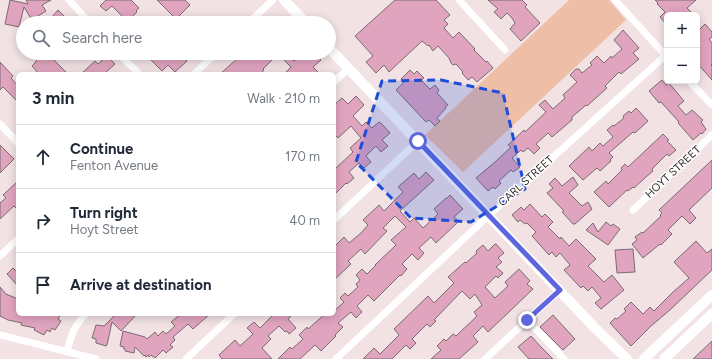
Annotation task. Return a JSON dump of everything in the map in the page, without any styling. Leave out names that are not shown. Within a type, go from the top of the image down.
[{"type":"street","points":[[69,0],[84,16]]},
{"type":"street","points":[[256,16],[273,0]]},
{"type":"street","points":[[284,0],[299,16]]},
{"type":"street","points":[[459,0],[505,50]]},
{"type":"street","points":[[615,0],[664,54]]},
{"type":"street","points":[[336,56],[595,328],[627,359]]},
{"type":"street","name":"CARL STREET","points":[[336,359],[488,216],[664,58]]},
{"type":"street","points":[[125,60],[137,72]]},
{"type":"street","points":[[196,72],[209,60]]},
{"type":"street","points":[[336,80],[348,69]]},
{"type":"street","points":[[693,84],[712,106]]},
{"type":"street","points":[[0,124],[16,141]]},
{"type":"street","name":"HOYT STREET","points":[[633,210],[712,135]]},
{"type":"street","points":[[336,218],[418,141]]},
{"type":"street","points":[[0,256],[16,242]]},
{"type":"street","points":[[485,359],[560,290]]},
{"type":"street","points":[[644,359],[712,295]]},
{"type":"street","points":[[664,359],[712,314]]},
{"type":"street","points":[[67,352],[72,332],[84,316]]},
{"type":"street","points":[[186,359],[232,316]]},
{"type":"street","points":[[527,320],[564,359]]},
{"type":"street","points":[[0,335],[96,359]]},
{"type":"highlighted area","points":[[441,80],[503,93],[525,189],[471,222],[411,218],[356,162],[382,81]]},
{"type":"shaded area","points":[[569,0],[609,0],[626,20],[463,172],[425,135]]},
{"type":"building","points":[[10,0],[28,4],[26,0],[51,0],[42,5],[46,11],[38,16],[30,16],[24,7],[22,16],[16,16],[16,26],[5,24]]},
{"type":"building","points":[[106,0],[131,0],[139,8],[133,16],[122,16],[112,6],[106,11],[100,6]]},
{"type":"building","points":[[157,0],[185,0],[190,5],[179,16],[173,16]]},
{"type":"building","points":[[395,0],[436,0],[450,15],[444,20],[448,24],[444,28],[453,38],[459,32],[475,49],[474,50],[493,68],[477,82],[472,77],[468,80],[456,64],[453,65],[451,63],[449,58],[438,46],[433,51],[429,45],[428,46],[422,41],[389,72],[384,65],[376,73],[366,62],[373,56],[355,36]]},
{"type":"building","points":[[488,0],[522,0],[527,5],[525,7],[540,23],[521,41],[510,29],[515,23],[512,18],[507,13],[501,19],[494,12],[498,9]]},
{"type":"building","points":[[655,0],[696,0],[687,8],[691,12],[665,12],[657,4],[658,3]]},
{"type":"building","points":[[58,10],[64,16],[53,16]]},
{"type":"building","points":[[664,13],[664,22],[660,17]]},
{"type":"building","points":[[705,24],[712,32],[712,37],[709,39],[712,43],[712,80],[700,66],[700,29]]},
{"type":"building","points":[[623,30],[639,48],[633,53],[639,59],[621,74],[619,72],[605,86],[607,88],[572,117],[572,120],[552,137],[548,133],[536,144],[540,148],[534,154],[528,148],[523,152],[521,150],[512,158],[520,167],[513,172],[511,170],[499,181],[501,183],[495,189],[493,187],[488,191],[476,178],[511,147],[508,145],[524,130],[525,132],[546,112],[539,105],[545,100],[553,109],[565,98],[563,95],[577,82],[570,75],[576,69],[579,69],[582,73],[592,65],[590,63],[597,56],[604,63],[611,56],[612,58],[622,49],[614,40]]},
{"type":"building","points":[[37,60],[54,60],[66,72],[37,72],[32,66]]},
{"type":"building","points":[[102,60],[111,60],[115,64],[106,72],[83,72],[95,61],[98,64]]},
{"type":"building","points":[[151,60],[187,61],[175,72],[168,65],[162,71]]},
{"type":"building","points":[[236,60],[272,60],[262,72],[222,72]]},
{"type":"building","points":[[284,60],[321,60],[313,67],[318,72],[286,72],[291,67]]},
{"type":"building","points":[[0,62],[13,76],[11,78],[16,84],[16,100],[3,87],[0,90]]},
{"type":"building","points":[[410,70],[414,74],[417,71],[424,78],[421,80],[430,89],[435,85],[439,90],[437,93],[448,105],[437,118],[440,121],[435,126],[429,120],[426,122],[396,90],[404,82],[401,79]]},
{"type":"building","points":[[662,80],[664,84],[670,84],[684,101],[678,106],[686,115],[692,110],[703,120],[701,122],[706,129],[702,134],[701,133],[693,140],[678,123],[679,122],[649,91]]},
{"type":"building","points":[[356,96],[364,105],[353,116],[362,126],[366,122],[372,128],[379,122],[390,133],[382,140],[388,146],[381,152],[376,146],[366,156],[371,162],[364,168],[359,163],[349,172],[354,178],[347,184],[346,183],[336,193],[336,168],[353,152],[350,148],[361,138],[351,126],[338,138],[336,136],[336,103],[342,98],[348,104]]},
{"type":"building","points":[[636,108],[648,121],[609,153],[613,157],[610,160],[611,161],[600,171],[597,168],[583,180],[569,166],[589,147],[592,151],[600,143],[603,146],[613,137],[607,130],[624,118],[623,116],[629,111],[631,113]]},
{"type":"building","points":[[663,134],[669,140],[667,141],[676,150],[669,156],[667,154],[652,169],[653,171],[634,188],[633,187],[628,191],[627,190],[609,207],[594,192],[606,181],[608,184],[622,170],[621,168],[625,164],[628,167]]},
{"type":"building","points":[[0,145],[14,159],[0,173]]},
{"type":"building","points":[[712,160],[712,188],[689,210],[696,218],[690,224],[682,216],[668,230],[672,234],[661,245],[660,244],[643,258],[632,244],[637,240],[635,237],[642,232],[643,233],[661,216],[660,215],[662,213],[659,210]]},
{"type":"building","points":[[426,172],[434,180],[400,211],[410,222],[414,218],[423,228],[438,214],[434,209],[450,195],[463,209],[454,217],[459,221],[436,243],[431,237],[419,248],[424,253],[418,260],[412,254],[402,264],[407,269],[374,301],[368,295],[357,306],[362,312],[356,318],[351,312],[338,323],[343,327],[321,351],[315,345],[300,359],[278,359],[290,347],[292,349],[303,339],[299,335],[307,327],[308,329],[323,316],[336,316],[336,309],[344,302],[340,298],[345,293],[348,296],[358,287],[356,284],[360,280],[356,275],[362,269],[367,274],[396,245],[391,240],[406,227],[395,216],[383,228],[387,231],[365,254],[361,249],[348,261],[351,264],[336,278],[336,245],[344,237],[349,243],[361,233],[368,225],[363,220],[379,205],[384,211],[403,192],[398,187],[414,173],[419,179]]},
{"type":"building","points":[[573,177],[578,185],[569,193],[582,206],[588,202],[592,209],[575,224],[573,224],[562,212],[564,211],[547,193],[553,188],[549,184],[555,178],[562,186]]},
{"type":"building","points":[[16,183],[16,208],[14,206],[0,219],[0,203],[6,198],[3,195]]},
{"type":"building","points":[[530,204],[542,217],[545,214],[553,222],[548,227],[560,239],[561,237],[569,246],[576,239],[596,259],[588,266],[604,282],[612,275],[624,290],[601,309],[595,303],[601,298],[592,287],[588,291],[583,286],[581,288],[564,270],[570,265],[560,253],[556,257],[552,252],[549,255],[532,236],[536,232],[527,223],[525,224],[520,220],[518,222],[512,215],[521,207],[524,210]]},
{"type":"building","points":[[606,222],[611,226],[613,224],[620,229],[608,245],[586,230],[593,223],[598,232]]},
{"type":"building","points":[[696,241],[707,253],[712,249],[712,270],[631,346],[610,323],[626,311],[624,309],[631,302],[643,314],[650,307],[654,311],[689,278],[674,262]]},
{"type":"building","points":[[495,244],[504,253],[498,258],[502,262],[496,267],[503,273],[498,278],[496,276],[485,287],[495,298],[508,286],[505,282],[519,269],[530,281],[527,284],[533,289],[488,332],[483,326],[473,336],[478,342],[459,359],[431,359],[441,350],[437,346],[444,339],[446,341],[453,334],[456,336],[477,316],[474,312],[482,305],[475,294],[470,299],[462,291],[434,320],[436,321],[430,327],[427,324],[412,339],[416,343],[410,349],[406,345],[392,359],[363,359],[374,348],[380,354],[399,335],[394,329],[428,296],[434,303],[454,283],[448,277],[477,253],[476,251],[483,245],[488,251]]},
{"type":"building","points":[[633,249],[635,272],[617,273],[615,250]]},
{"type":"building","points":[[13,268],[16,271],[16,284],[7,274]]},
{"type":"building","points":[[0,287],[6,294],[16,298],[16,316],[60,316],[58,319],[61,321],[55,330],[52,328],[50,332],[47,330],[44,335],[34,330],[35,328],[21,325],[22,323],[8,320],[0,316]]},
{"type":"building","points":[[553,315],[575,339],[563,350],[540,327]]},
{"type":"building","points":[[114,316],[135,316],[121,331],[112,322],[106,346],[96,343],[96,339],[92,338],[96,325],[104,326]]},
{"type":"building","points":[[178,316],[208,316],[193,329],[188,324],[173,337],[175,340],[170,345],[173,347],[166,353],[163,350],[155,358],[151,355],[149,357],[148,355],[146,357],[145,355],[144,356],[135,347],[134,353],[125,351],[123,348],[124,347],[120,346],[123,331],[145,337],[147,339],[155,332],[158,336],[163,331],[166,334],[175,326],[171,322]]},
{"type":"building","points":[[272,316],[291,316],[288,319],[296,328],[289,334],[279,326],[268,336],[271,339],[262,348],[272,359],[222,359],[219,355],[235,340],[240,346],[253,334],[247,328],[254,322],[260,328]]},
{"type":"building","points":[[531,336],[553,359],[529,359],[518,347]]},
{"type":"building","points":[[712,341],[712,359],[693,359]]},
{"type":"route","points":[[418,141],[560,290],[527,320]]}]
